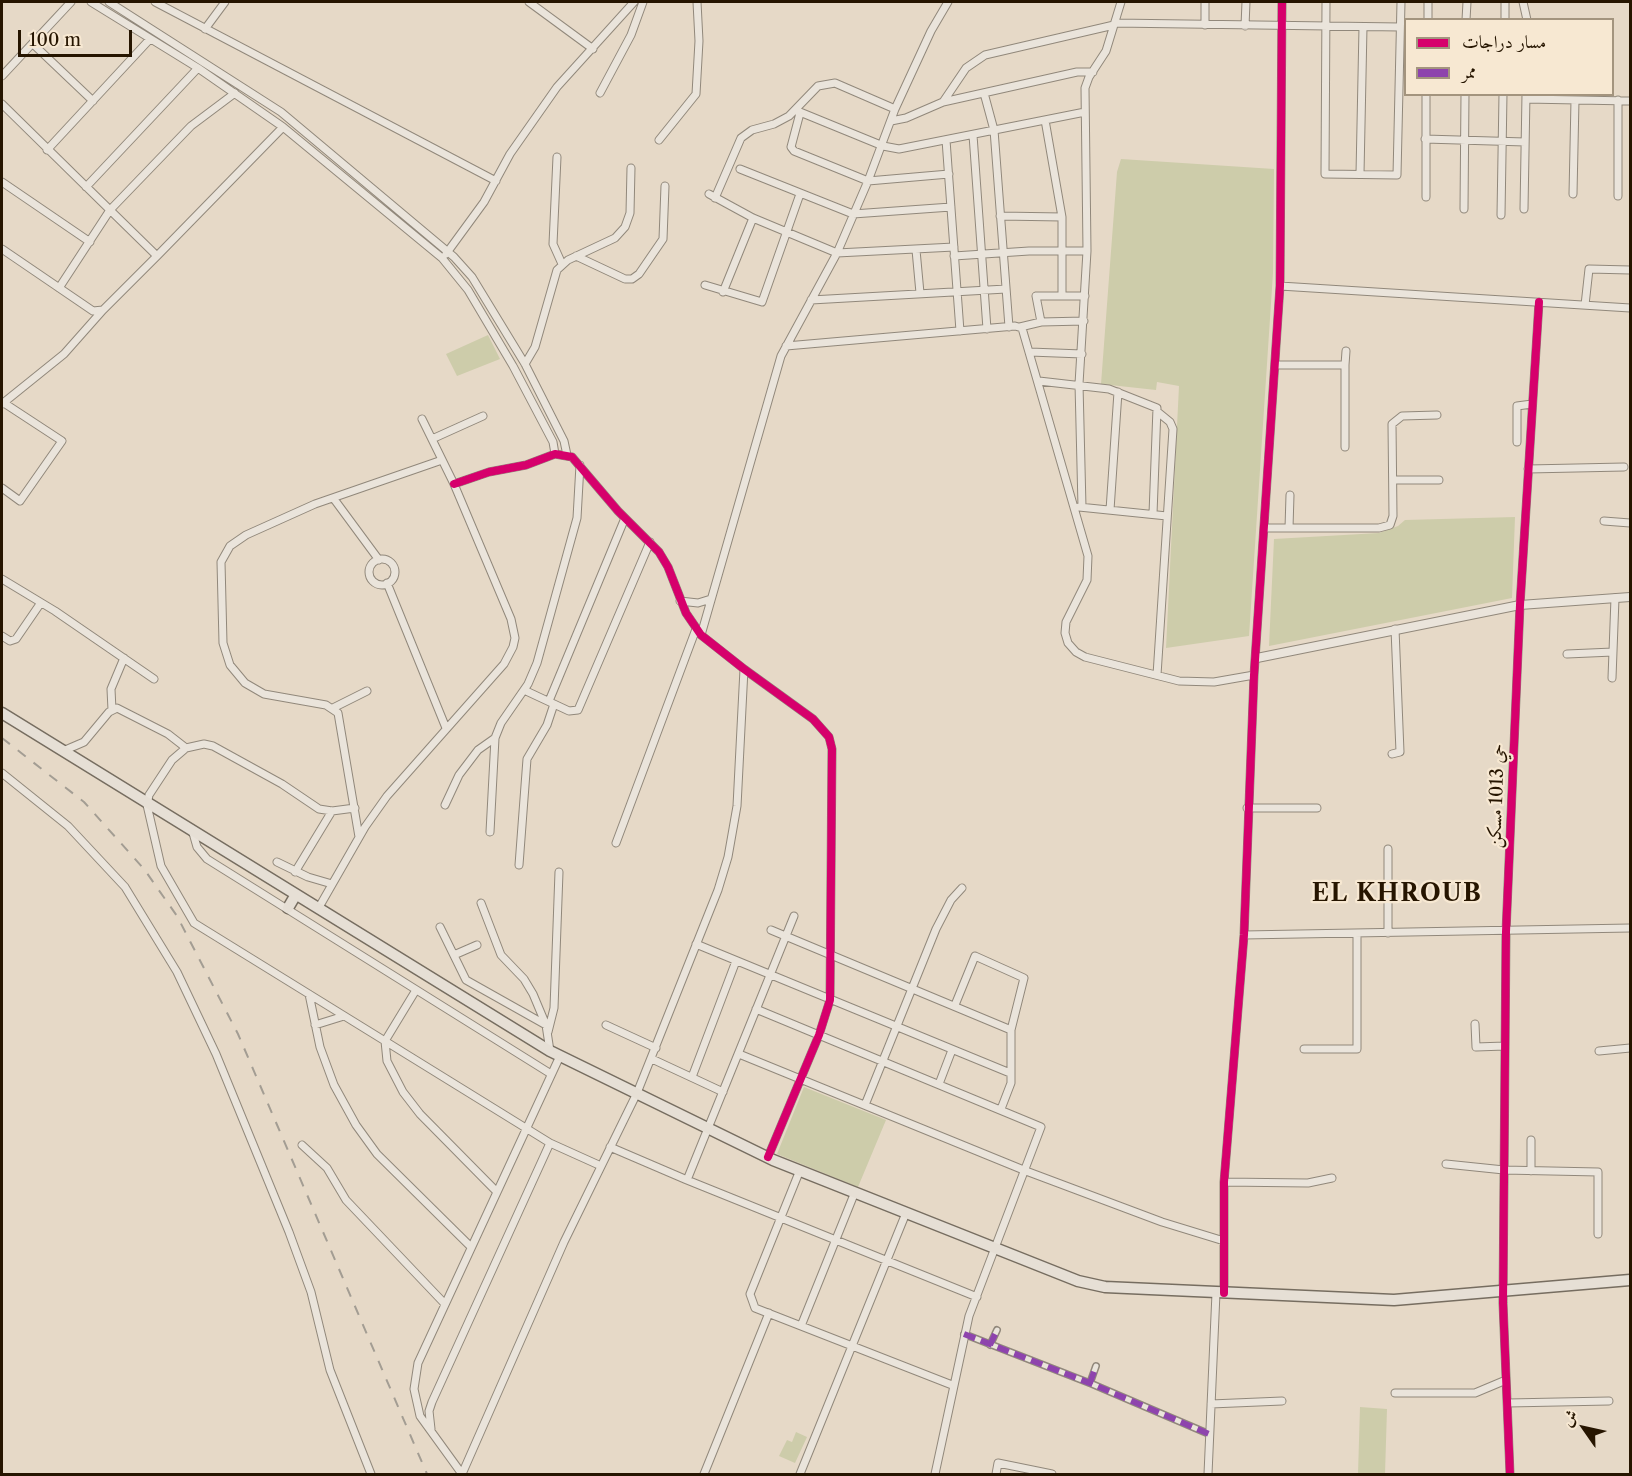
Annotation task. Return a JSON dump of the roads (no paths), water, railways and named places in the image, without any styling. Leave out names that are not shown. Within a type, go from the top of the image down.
[{"type":"main road","points":[[2,713],[317,910],[555,1054],[768,1157],[995,1250],[1078,1281],[1105,1287],[1394,1300],[1630,1280]]},
{"type":"main road","points":[[288,908],[295,896]]},
{"type":"street","points":[[2,76],[71,2]]},
{"type":"street","points":[[91,2],[198,68],[283,127],[442,258],[468,290],[513,366],[553,442],[555,454]]},
{"type":"street","points":[[109,2],[281,112],[448,251],[472,277],[525,364],[564,441],[567,455]]},
{"type":"street","points":[[156,2],[496,181]]},
{"type":"street","points":[[205,29],[225,2]]},
{"type":"street","points":[[529,2],[593,49]]},
{"type":"street","points":[[442,258],[496,181],[510,154],[557,87],[634,2]]},
{"type":"street","points":[[600,93],[627,44],[643,2]]},
{"type":"street","points":[[659,140],[691,102],[697,89],[699,32],[697,2]]},
{"type":"street","points":[[616,843],[711,599],[778,366],[786,346],[837,253],[883,146],[895,109],[931,31],[948,2]]},
{"type":"street","points":[[1082,507],[1079,384],[1087,251],[1086,82],[1104,56],[1121,2]]},
{"type":"street","points":[[1204,25],[1205,2]]},
{"type":"street","points":[[1245,26],[1246,2]]},
{"type":"street","points":[[1209,1474],[1209,1434],[1224,1240],[1224,1182],[1244,935],[1247,808],[1254,675],[1257,658],[1280,286],[1282,2]]},
{"type":"street","points":[[1326,2],[1325,174],[1397,175],[1401,2]]},
{"type":"street","points":[[1428,2],[1428,18]]},
{"type":"street","points":[[1466,18],[1467,2]]},
{"type":"street","points":[[1505,2],[1505,18]]},
{"type":"street","points":[[1523,2],[1527,18]]},
{"type":"street","points":[[943,102],[966,68],[985,55],[1115,24],[1400,27]]},
{"type":"street","points":[[1360,174],[1363,27]]},
{"type":"street","points":[[47,150],[150,39]]},
{"type":"street","points":[[33,44],[93,101]]},
{"type":"street","points":[[86,187],[198,68]]},
{"type":"street","points":[[891,121],[906,118],[943,102],[1077,72],[1093,72]]},
{"type":"street","points":[[895,109],[831,82],[818,86],[798,112],[782,121],[752,130],[741,138],[712,196],[753,218],[837,253],[916,250],[981,254],[1087,251]]},
{"type":"street","points":[[59,288],[110,210],[191,126],[234,93]]},
{"type":"street","points":[[984,93],[994,129],[1009,327]]},
{"type":"street","points":[[1426,96],[1426,197]]},
{"type":"street","points":[[1464,209],[1465,96]]},
{"type":"street","points":[[1501,215],[1503,96]]},
{"type":"street","points":[[1524,209],[1526,97],[1630,100]]},
{"type":"street","points":[[1573,194],[1575,99]]},
{"type":"street","points":[[1618,100],[1618,196]]},
{"type":"street","points":[[2,104],[157,256]]},
{"type":"street","points":[[798,112],[883,146],[905,149],[1085,112]]},
{"type":"street","points":[[798,112],[791,147],[793,151],[868,181],[949,174]]},
{"type":"street","points":[[1045,120],[1062,218],[1062,296]]},
{"type":"street","points":[[2,488],[20,501],[62,441],[3,403],[64,354],[103,310],[283,127]]},
{"type":"street","points":[[973,135],[987,329]]},
{"type":"street","points":[[1425,139],[1525,142]]},
{"type":"street","points":[[946,140],[960,331]]},
{"type":"street","points":[[557,157],[553,244],[562,264]]},
{"type":"street","points":[[525,364],[537,340],[553,278],[562,264],[611,241],[625,227],[630,213],[631,168]]},
{"type":"street","points":[[740,168],[854,214],[951,207]]},
{"type":"street","points":[[2,182],[90,242]]},
{"type":"street","points":[[576,256],[625,279],[632,279],[639,274],[663,239],[665,186]]},
{"type":"street","points":[[705,285],[762,302],[784,232],[800,194]]},
{"type":"street","points":[[1000,216],[1062,218]]},
{"type":"street","points":[[723,292],[753,218]]},
{"type":"street","points":[[2,249],[93,310],[103,310]]},
{"type":"street","points":[[916,250],[920,293]]},
{"type":"street","points":[[1585,305],[1590,269],[1630,270]]},
{"type":"street","points":[[1280,286],[1630,308]]},
{"type":"street","points":[[811,300],[1006,289]]},
{"type":"street","points":[[1041,322],[1036,296],[1085,296]]},
{"type":"street","name":"حي 1013 مسكن","points":[[1510,1474],[1506,1380],[1503,1170],[1506,932],[1520,605],[1539,302]]},
{"type":"street","points":[[786,346],[1020,327],[1041,322],[1084,321]]},
{"type":"street","points":[[1020,327],[1024,330],[1088,556],[1088,572],[1084,588],[1066,622],[1065,633],[1068,643],[1076,652],[1085,657],[1157,675],[1202,682],[1254,675]]},
{"type":"street","points":[[1345,447],[1346,351]]},
{"type":"street","points":[[1030,352],[1082,354]]},
{"type":"street","points":[[1275,364],[1346,365]]},
{"type":"street","points":[[1038,381],[1079,384],[1118,392],[1135,400],[1153,404],[1159,413],[1170,422],[1173,429],[1157,675]]},
{"type":"street","points":[[1110,510],[1118,392]]},
{"type":"street","points":[[1517,442],[1516,406],[1532,404]]},
{"type":"street","points":[[1153,514],[1159,413]]},
{"type":"street","points":[[1264,528],[1379,528],[1390,525],[1393,516],[1392,424],[1402,416],[1437,415]]},
{"type":"street","points":[[432,439],[483,416]]},
{"type":"street","points":[[317,910],[359,837],[393,788],[504,664],[514,638],[511,619],[454,484],[422,419]]},
{"type":"street","points":[[454,484],[489,472],[526,465],[555,454],[567,455],[580,465],[625,519],[650,542],[668,567],[680,600],[699,632],[744,669],[813,719],[829,737],[832,749],[830,1000],[819,1035],[768,1157]]},
{"type":"street","points":[[367,691],[333,708],[264,694],[237,674],[223,643],[219,571],[225,554],[237,540],[304,508],[442,460]]},
{"type":"street","points":[[490,832],[495,738],[501,723],[524,690],[537,663],[577,518],[581,486],[580,465]]},
{"type":"street","points":[[1528,469],[1624,467]]},
{"type":"street","points":[[1393,480],[1439,480]]},
{"type":"street","points":[[1289,528],[1290,495]]},
{"type":"street","points":[[334,499],[379,560]]},
{"type":"street","points":[[1074,506],[1167,516]]},
{"type":"street","points":[[519,865],[527,759],[547,725],[552,702],[625,519]]},
{"type":"street","points":[[1604,521],[1630,523]]},
{"type":"street","points":[[524,690],[571,712],[579,708],[650,542]]},
{"type":"street","points":[[388,559],[395,575],[393,580],[387,583],[377,585],[370,569],[372,563],[388,559]]},
{"type":"street","points":[[2,579],[55,611],[154,679]]},
{"type":"street","points":[[387,583],[446,728]]},
{"type":"street","points":[[1257,658],[1506,603],[1520,605],[1630,597]]},
{"type":"street","points":[[1612,678],[1615,598]]},
{"type":"street","points":[[680,600],[698,603],[711,599]]},
{"type":"street","points":[[2,636],[10,641],[16,639],[40,604]]},
{"type":"street","points":[[1392,754],[1400,752],[1395,629]]},
{"type":"street","points":[[1567,654],[1613,652]]},
{"type":"street","points":[[63,751],[90,737],[112,710],[111,688],[124,658]]},
{"type":"street","points":[[481,903],[501,955],[527,984],[547,1029],[555,1054],[551,1074],[444,1303],[424,1348],[415,1376],[416,1403],[420,1416],[462,1474],[564,1242],[638,1093],[724,873],[733,832],[744,669]]},
{"type":"street","points":[[333,708],[341,719],[359,837]]},
{"type":"street","points":[[112,710],[123,710],[168,735],[186,748]]},
{"type":"street","points":[[445,805],[459,775],[478,750],[495,738]]},
{"type":"street","points":[[355,808],[332,811],[319,809],[289,788],[213,746],[204,744],[186,748],[172,760],[147,802],[161,866],[194,923],[550,1143],[601,1166]]},
{"type":"street","points":[[2,773],[68,826],[125,887],[177,972],[216,1054],[289,1232],[311,1292],[330,1370],[371,1474]]},
{"type":"street","points":[[1247,808],[1317,808]]},
{"type":"street","points":[[295,872],[332,811]]},
{"type":"street","points":[[194,833],[197,847],[207,859],[551,1074]]},
{"type":"street","points":[[1388,849],[1388,933]]},
{"type":"street","points":[[277,862],[295,872],[332,884]]},
{"type":"street","points":[[547,1029],[554,1008],[559,872]]},
{"type":"street","points":[[865,1106],[942,916],[962,888]]},
{"type":"street","points":[[687,1180],[794,916]]},
{"type":"street","points":[[440,927],[461,974],[470,983],[547,1029]]},
{"type":"street","points":[[1244,935],[1630,928]]},
{"type":"street","points":[[771,930],[1011,1030]]},
{"type":"street","points":[[1304,1049],[1357,1049],[1357,934]]},
{"type":"street","points":[[696,944],[1010,1073]]},
{"type":"street","points":[[454,955],[477,945]]},
{"type":"street","points":[[955,1005],[975,956],[1024,978],[1011,1030],[1011,1083],[1001,1109]]},
{"type":"street","points":[[692,1077],[736,961]]},
{"type":"street","points":[[416,990],[385,1041],[387,1061],[403,1092],[440,1135],[496,1191]]},
{"type":"street","points":[[309,994],[320,1047],[334,1085],[366,1140],[471,1247]]},
{"type":"street","points":[[756,1009],[1041,1127],[964,1334],[935,1474]]},
{"type":"street","points":[[315,1025],[344,1016]]},
{"type":"street","points":[[1475,1024],[1476,1047],[1505,1046]]},
{"type":"street","points":[[606,1025],[656,1048]]},
{"type":"street","points":[[1599,1051],[1630,1048]]},
{"type":"street","points":[[939,1084],[952,1050]]},
{"type":"street","points":[[739,1054],[1026,1171],[1162,1222],[1224,1240]]},
{"type":"street","points":[[652,1059],[723,1092]]},
{"type":"street","points":[[1531,1171],[1532,1140]]},
{"type":"street","points":[[431,1432],[429,1417],[432,1402],[550,1143]]},
{"type":"street","points":[[302,1145],[327,1168],[346,1200],[444,1303]]},
{"type":"street","points":[[610,1148],[977,1297]]},
{"type":"street","points":[[1446,1164],[1503,1170],[1598,1172],[1598,1234]]},
{"type":"street","points":[[800,1170],[750,1294],[755,1308],[952,1385]]},
{"type":"street","points":[[1224,1182],[1308,1183],[1332,1178]]},
{"type":"street","points":[[801,1326],[855,1192]]},
{"type":"street","points":[[800,1474],[906,1213]]},
{"type":"street","points":[[704,1474],[769,1313]]},
{"type":"street","points":[[990,1345],[997,1330]]},
{"type":"street","points":[[964,1334],[1090,1383],[1209,1434]]},
{"type":"street","points":[[1090,1383],[1096,1366]]},
{"type":"street","points":[[1395,1393],[1475,1393],[1506,1380]]},
{"type":"street","points":[[1211,1404],[1282,1401]]},
{"type":"street","points":[[1508,1403],[1609,1401]]},
{"type":"street","points":[[996,1474],[998,1463],[1052,1474]]},
{"type":"railway","points":[[2,738],[84,802],[144,869],[177,916],[238,1034],[427,1474]]},
{"type":"district","name":"EL KHROUB","points":[[1397,894]]}]
